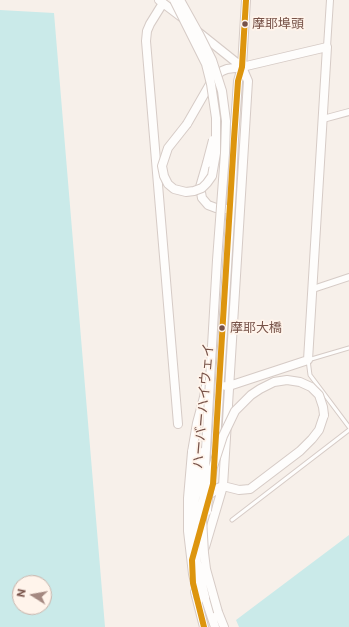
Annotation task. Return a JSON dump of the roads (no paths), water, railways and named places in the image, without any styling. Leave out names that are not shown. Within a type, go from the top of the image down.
[{"type":"street","points":[[172,0],[206,64],[212,89],[216,118],[216,153],[212,176],[202,188],[194,191],[186,192],[174,189],[168,184],[164,176],[162,166],[164,157],[168,148],[187,124],[210,84],[218,74],[227,69],[242,67],[327,47]]},
{"type":"street","points":[[172,0],[201,56],[209,79],[214,124],[212,145],[200,187],[202,198],[211,207],[230,210],[236,205],[239,154],[244,132]]},
{"type":"street","name":"ハーバーハイウェイ","points":[[177,0],[208,61],[218,94],[222,122],[222,152],[204,404],[196,480],[194,517],[195,547],[200,580],[215,627]]},
{"type":"street","name":"ハーバーハイウェイ","points":[[180,0],[212,60],[222,92],[226,121],[202,496],[204,553],[210,584],[224,627]]},
{"type":"street","points":[[204,627],[192,583],[192,560],[214,484],[237,88],[242,67],[246,0]]},
{"type":"street","points":[[219,386],[229,386],[308,360],[330,0]]},
{"type":"street","points":[[178,424],[146,41],[147,31],[161,2],[242,67],[248,81],[223,486],[213,515],[201,561],[198,586],[198,605]]},
{"type":"street","points":[[323,118],[349,112]]},
{"type":"street","points":[[209,627],[195,580],[189,544],[187,517],[192,452],[197,423],[206,390],[214,313],[226,277]]},
{"type":"street","points":[[313,289],[349,277]]},
{"type":"street","points":[[212,493],[223,486],[238,490],[250,490],[312,439],[319,430],[324,415],[322,401],[315,391],[306,384],[300,382],[287,380],[270,384],[251,395],[235,412],[229,422],[213,467],[206,514],[207,553],[218,612]]},
{"type":"lane","points":[[349,348],[308,360],[310,375],[349,427]]},
{"type":"lane","points":[[232,520],[349,430]]},
{"type":"water","points":[[0,10],[54,13],[105,627],[0,627]]},
{"type":"water","points":[[349,535],[349,627],[239,627],[236,620]]},
{"type":"place","name":"摩耶埠頭","points":[[245,24]]},
{"type":"place","name":"摩耶大橋","points":[[222,328]]}]
